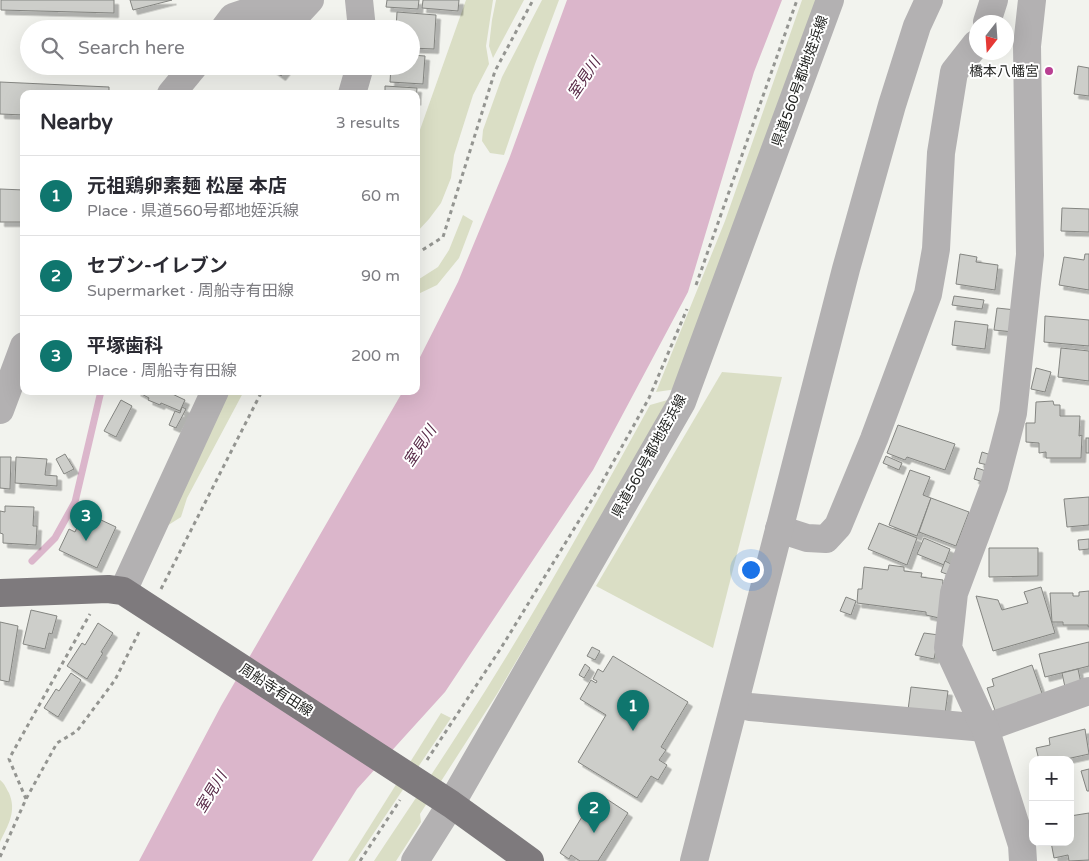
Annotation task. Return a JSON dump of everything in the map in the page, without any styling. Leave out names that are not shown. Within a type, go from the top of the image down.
[{"type":"main road","name":"周船寺有田線","points":[[0,593],[108,589],[128,593],[443,799],[530,861]]},
{"type":"street","points":[[231,20],[233,17],[248,12],[297,14],[310,0]]},
{"type":"street","points":[[360,0],[361,20]]},
{"type":"street","name":"県道560号都地姪浜線","points":[[414,861],[443,799],[682,402],[830,0]]},
{"type":"street","points":[[694,861],[846,270],[917,26],[929,0]]},
{"type":"street","points":[[989,15],[994,0]]},
{"type":"street","points":[[1023,861],[1022,845],[986,728],[948,648],[954,593],[994,486],[1013,413],[1030,254],[1027,46],[1032,0]]},
{"type":"street","points":[[779,529],[807,538],[826,539],[838,526],[874,439],[928,294],[936,249],[941,153],[954,72],[969,53]]},
{"type":"street","points":[[174,90],[187,75]]},
{"type":"street","points":[[353,90],[357,75]]},
{"type":"street","points":[[0,410],[20,357]]},
{"type":"street","points":[[128,593],[213,395]]},
{"type":"street","points":[[735,703],[750,707],[986,728],[1089,691]]},
{"type":"path","points":[[420,251],[443,237],[495,71],[533,0]]},
{"type":"path","points":[[693,294],[797,0]]},
{"type":"path","points":[[425,762],[501,648],[596,493],[649,398],[690,302]]},
{"type":"path","points":[[0,858],[26,799],[9,759],[90,614],[128,593]]},
{"type":"path","points":[[360,861],[403,795]]},
{"type":"green space","points":[[466,0],[493,0],[486,46],[489,64],[473,95],[454,155],[451,178],[441,203],[420,229],[420,130]]},
{"type":"green space","points":[[496,0],[524,0],[493,58],[489,46]]},
{"type":"green space","points":[[542,0],[559,0],[504,155],[490,153],[482,141],[483,130],[502,77]]},
{"type":"green space","points":[[802,0],[820,0],[677,389],[656,392],[725,221]]},
{"type":"green space","points":[[463,215],[473,221],[459,258],[437,285],[420,293],[420,278],[438,267],[449,250]]},
{"type":"green space","points":[[722,372],[782,377],[713,648],[596,586]]},
{"type":"green space","points":[[224,395],[242,395],[187,498],[181,517],[159,531]]},
{"type":"green space","points":[[671,399],[497,694],[420,814],[421,822],[396,861],[374,861],[511,650],[582,528],[650,405]]},
{"type":"green space","points":[[441,713],[451,718],[355,861],[348,861]]},
{"type":"green space","points":[[0,780],[9,793],[12,812],[0,842]]},
{"type":"water","name":"室見川","points":[[567,0],[782,0],[754,72],[688,292],[593,470],[445,692],[357,789],[312,861],[139,861],[221,706],[401,395],[420,395],[420,357],[458,282],[509,159]]},
{"type":"building","points":[[1,0],[114,0],[114,13],[1,10]]},
{"type":"building","points":[[130,0],[172,0],[133,10]]},
{"type":"building","points":[[387,0],[419,0],[418,9],[386,7]]},
{"type":"building","points":[[423,0],[459,0],[458,11],[422,8]]},
{"type":"building","points":[[397,12],[436,15],[434,49],[420,48],[420,20],[397,20]]},
{"type":"building","points":[[420,56],[425,56],[423,84],[390,82],[390,75],[420,75]]},
{"type":"building","points":[[1078,66],[1089,68],[1089,96],[1074,94]]},
{"type":"building","points":[[0,82],[109,87],[109,90],[20,90],[20,115],[0,114]]},
{"type":"building","points":[[385,86],[417,88],[417,90],[385,90]]},
{"type":"building","points":[[0,189],[20,190],[20,222],[0,222]]},
{"type":"building","points":[[1062,208],[1089,209],[1089,232],[1061,231]]},
{"type":"building","points":[[960,254],[977,257],[976,262],[998,265],[995,290],[956,284]]},
{"type":"building","points":[[1085,254],[1089,254],[1089,290],[1059,285],[1064,257],[1084,260]]},
{"type":"building","points":[[954,296],[984,300],[982,309],[952,305]]},
{"type":"building","points":[[997,308],[1016,310],[1013,332],[994,330]]},
{"type":"building","points":[[1045,316],[1089,320],[1089,346],[1044,342]]},
{"type":"building","points":[[955,321],[988,325],[985,349],[952,345]]},
{"type":"building","points":[[1061,348],[1089,351],[1089,381],[1058,377]]},
{"type":"building","points":[[1036,368],[1051,372],[1045,392],[1031,389]]},
{"type":"building","points":[[143,395],[174,395],[185,400],[180,411],[148,400],[149,398]]},
{"type":"building","points":[[121,400],[132,406],[116,437],[104,431]]},
{"type":"building","points":[[1053,401],[1054,405],[1060,405],[1060,416],[1080,416],[1079,436],[1082,435],[1081,458],[1046,458],[1046,452],[1039,453],[1039,443],[1026,442],[1026,423],[1035,423],[1036,402]]},
{"type":"building","points":[[182,407],[186,409],[176,428],[169,425],[175,411],[180,413]]},
{"type":"building","points":[[898,425],[955,444],[945,470],[907,457],[905,460],[887,453]]},
{"type":"building","points":[[1086,438],[1089,438],[1089,453],[1086,453]]},
{"type":"building","points":[[982,452],[991,455],[988,465],[979,463]]},
{"type":"building","points":[[65,454],[74,469],[64,474],[56,459]]},
{"type":"building","points":[[886,456],[902,463],[899,470],[883,463]]},
{"type":"building","points":[[0,457],[11,457],[10,489],[0,488]]},
{"type":"building","points":[[16,457],[47,459],[45,475],[57,476],[57,486],[15,483]]},
{"type":"building","points":[[977,468],[986,471],[983,482],[974,479]]},
{"type":"building","points":[[910,470],[930,477],[923,495],[931,498],[917,536],[889,525]]},
{"type":"building","points":[[1089,497],[1089,525],[1067,527],[1064,499]]},
{"type":"building","points":[[931,498],[969,512],[956,546],[919,532]]},
{"type":"building","points":[[5,506],[34,507],[33,526],[37,526],[36,545],[3,543],[3,534],[0,533],[0,511],[5,512]]},
{"type":"building","points":[[84,512],[116,527],[97,568],[59,550],[69,529],[75,532]]},
{"type":"building","points":[[879,523],[917,538],[907,565],[868,549]]},
{"type":"building","points":[[924,538],[950,549],[944,565],[917,554]]},
{"type":"building","points":[[1089,539],[1089,549],[1079,550],[1078,540]]},
{"type":"building","points":[[989,548],[1038,548],[1038,576],[989,577]]},
{"type":"building","points":[[945,561],[953,565],[949,575],[941,572]]},
{"type":"building","points":[[889,565],[904,567],[904,571],[922,573],[921,577],[943,580],[939,618],[926,615],[926,612],[857,603],[858,589],[862,589],[864,567],[888,570]]},
{"type":"building","points":[[1041,587],[1055,633],[993,651],[976,596],[998,600],[1002,610],[1028,603],[1024,592]]},
{"type":"building","points":[[1089,591],[1089,627],[1088,625],[1063,625],[1063,622],[1052,622],[1050,593],[1073,593],[1073,596],[1079,596],[1079,592]]},
{"type":"building","points":[[846,597],[856,601],[851,615],[840,611]]},
{"type":"building","points":[[31,610],[57,616],[52,634],[49,633],[45,649],[23,644]]},
{"type":"building","points":[[0,622],[18,626],[9,682],[0,680]]},
{"type":"building","points":[[98,623],[113,633],[87,679],[67,666],[82,643],[85,645]]},
{"type":"building","points":[[924,633],[939,635],[934,659],[915,655]]},
{"type":"building","points":[[1089,642],[1089,666],[1045,677],[1039,654]]},
{"type":"building","points":[[592,647],[600,651],[595,660],[587,656]]},
{"type":"building","points":[[613,656],[688,702],[661,747],[666,750],[659,760],[667,765],[658,780],[651,776],[637,798],[578,762],[606,715],[580,699],[591,680],[596,683],[597,681],[593,679],[598,669],[603,672]]},
{"type":"building","points":[[585,664],[590,668],[584,678],[579,675]]},
{"type":"building","points":[[1032,665],[1044,699],[997,716],[987,688],[994,686],[992,679]]},
{"type":"building","points":[[1078,669],[1081,683],[1065,687],[1062,673]]},
{"type":"building","points":[[71,673],[81,680],[58,717],[44,708],[56,689],[59,691]]},
{"type":"building","points":[[911,687],[948,691],[945,714],[908,710]]},
{"type":"building","points":[[1085,729],[1089,754],[1074,757],[1038,756],[1036,748],[1050,745],[1049,738]]},
{"type":"building","points":[[1089,769],[1089,791],[1087,791],[1081,771]]},
{"type":"building","points":[[599,794],[628,813],[598,861],[580,861],[571,855],[569,859],[560,853],[591,802],[593,803]]},
{"type":"building","points":[[1089,813],[1089,860],[1069,861],[1068,855],[1054,858],[1052,846],[1074,846],[1074,815]]},
{"type":"waterway","points":[[32,561],[55,538],[75,502],[100,395]]},
{"type":"place","name":"橋本八幡宮","points":[[1049,71]]},
{"type":"place","name":"平塚歯科","points":[[86,541]]},
{"type":"place","name":"元祖鶏卵素麺 松屋 本店","points":[[633,731]]},
{"type":"place","name":"セブン-イレブン","points":[[594,833]]}]
